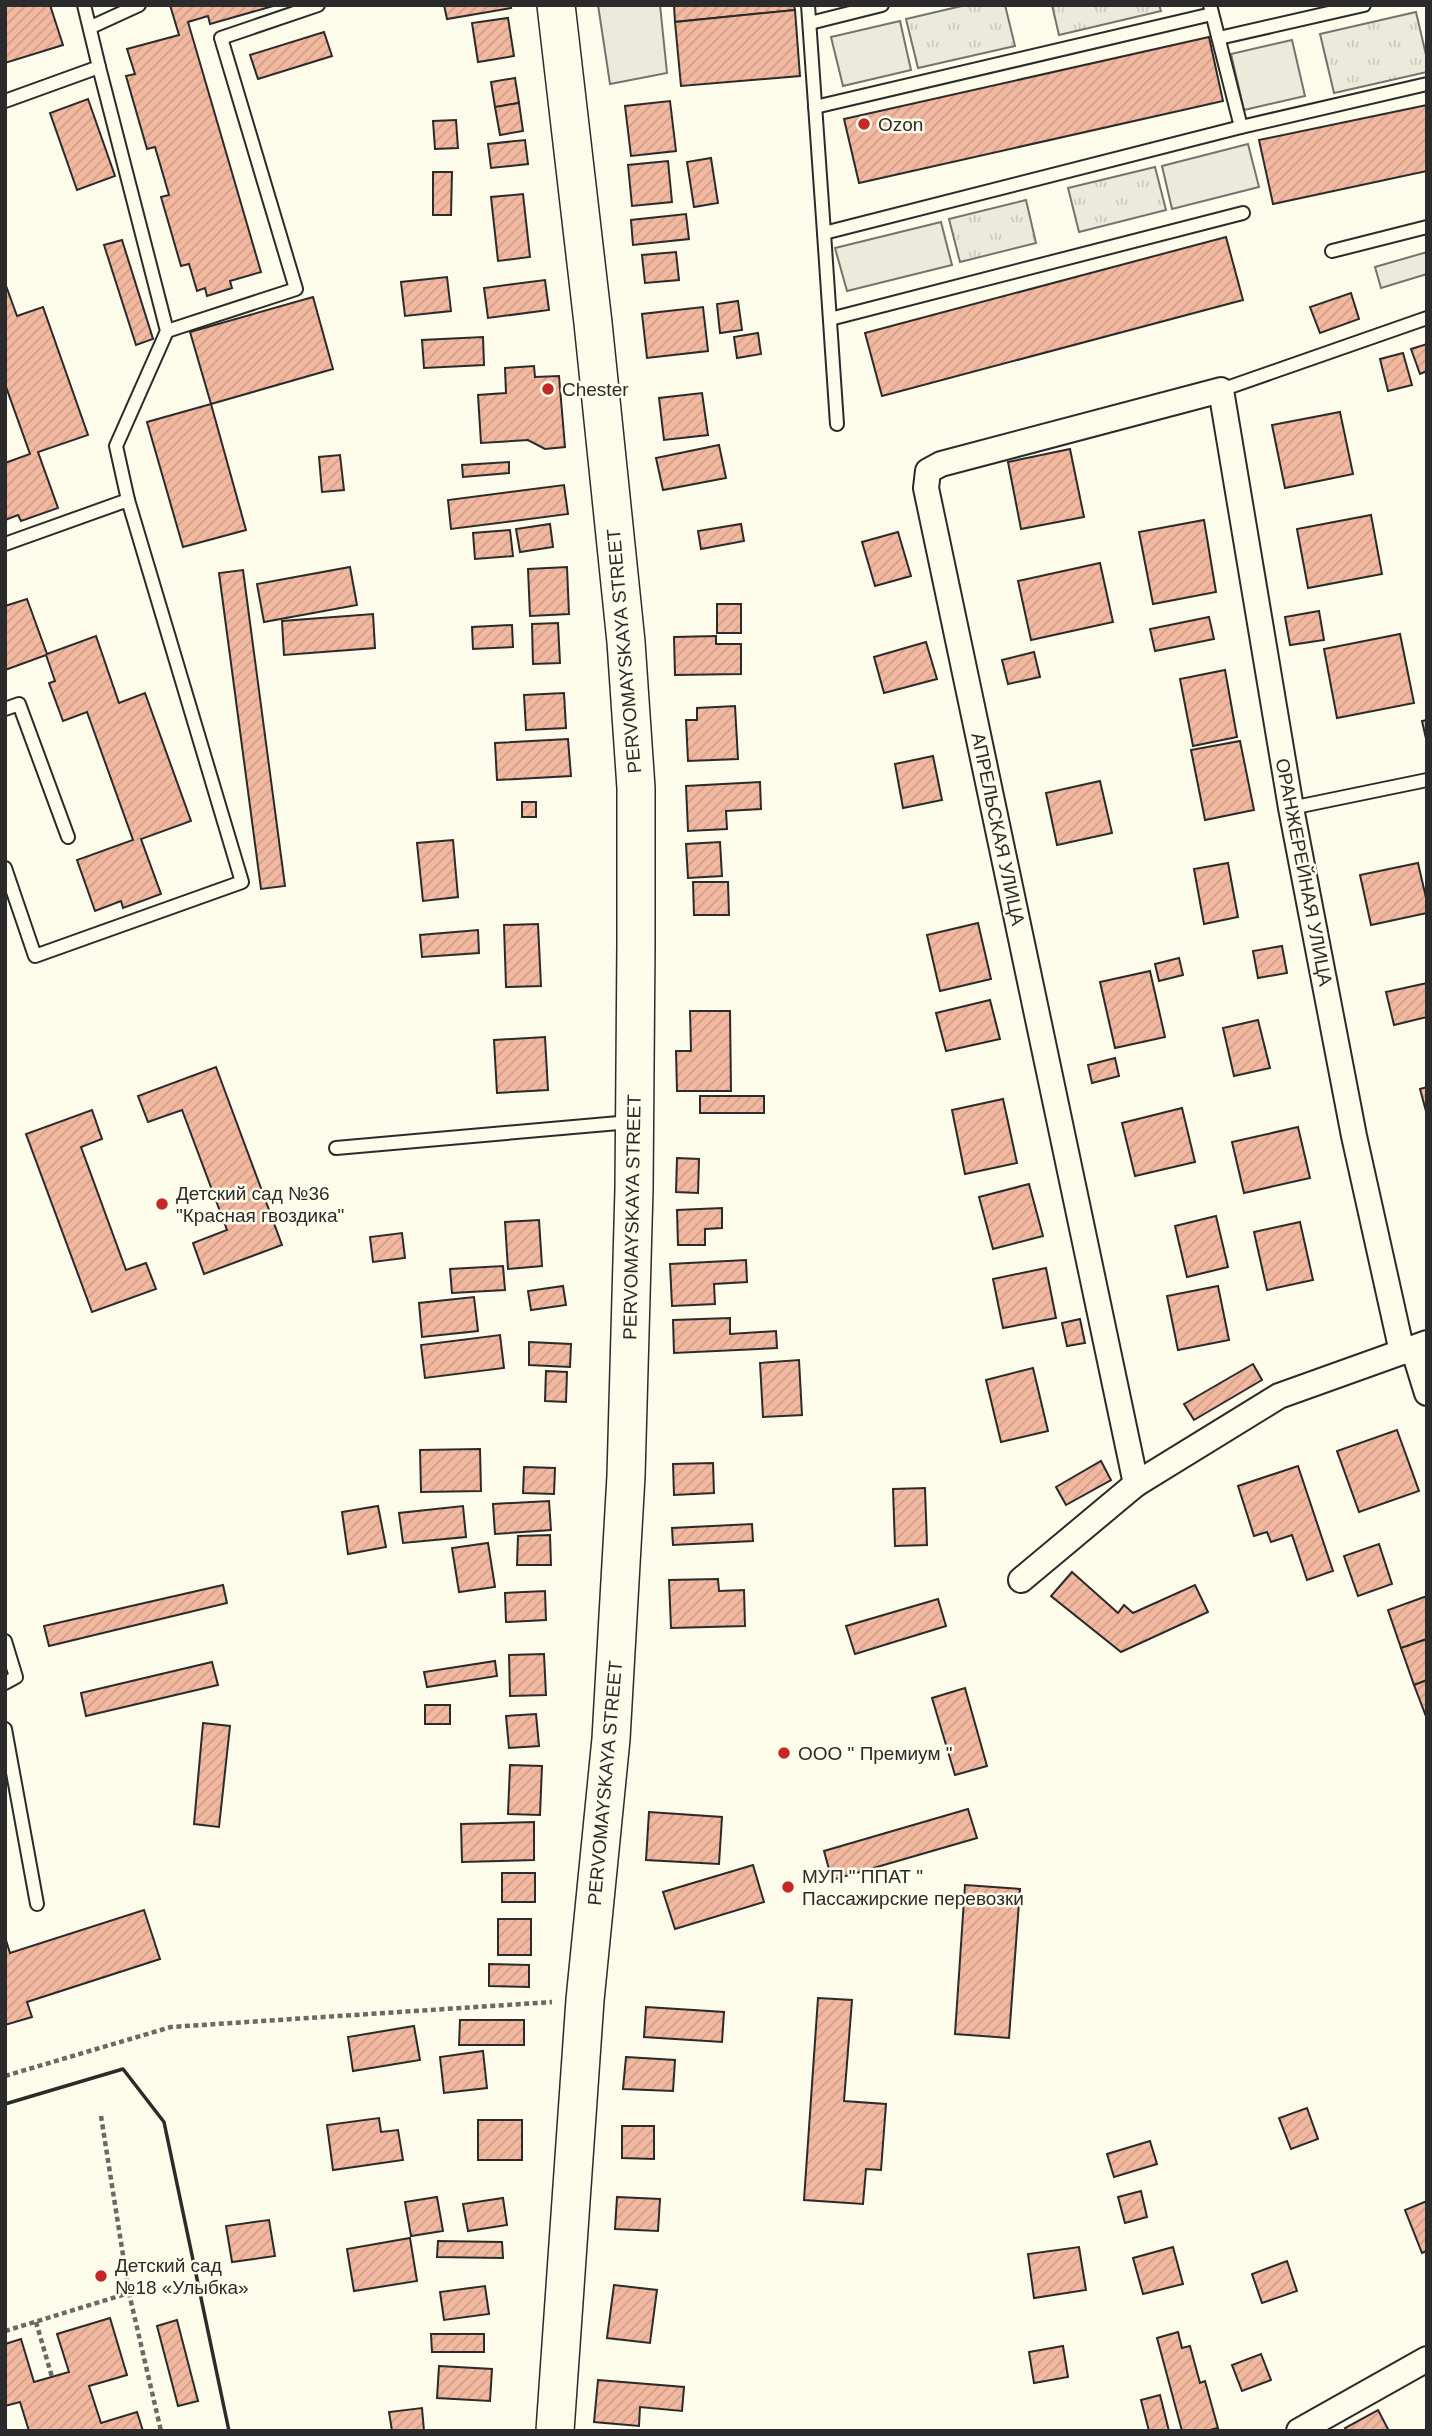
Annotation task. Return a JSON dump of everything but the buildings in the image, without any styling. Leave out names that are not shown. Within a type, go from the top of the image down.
[{"type":"street","name":"PERVOMAYSKAYA STREET","points":[[555,2431],[584,2000],[611,1739],[626,1476],[634,1121],[636,788],[626,642],[589,282],[556,5]]},
{"type":"street","name":"ОРАНЖЕРЕЙНАЯ УЛИЦА","points":[[1221,390],[1291,808],[1354,1136],[1427,1393]]},
{"type":"street","name":"АПРЕЛЬСКАЯ УЛИЦА","points":[[1136,1484],[926,488],[928,471],[941,464],[1221,390]]},
{"type":"street","points":[[1021,1580],[1136,1484],[1279,1396],[1414,1348]]},
{"type":"street","points":[[1298,2431],[1427,2359]]},
{"type":"lane","points":[[5,867],[35,956],[242,882],[128,500],[116,446],[167,331],[84,5]]},
{"type":"lane","points":[[91,27],[139,5]]},
{"type":"lane","points":[[167,331],[296,289],[221,38],[318,5]]},
{"type":"lane","points":[[808,5],[837,424]]},
{"type":"lane","points":[[810,23],[882,5]]},
{"type":"lane","points":[[1219,38],[1364,5]]},
{"type":"lane","points":[[815,107],[1211,10],[1241,127]]},
{"type":"lane","points":[[5,101],[99,67]]},
{"type":"lane","points":[[824,233],[1241,127],[1427,84]]},
{"type":"lane","points":[[830,319],[1243,213]]},
{"type":"lane","points":[[1332,251],[1427,227]]},
{"type":"lane","points":[[1221,390],[1427,318]]},
{"type":"lane","points":[[5,544],[128,500]]},
{"type":"lane","points":[[5,709],[19,704],[68,837]]},
{"type":"lane","points":[[1291,808],[1427,780]]},
{"type":"lane","points":[[336,1147],[634,1121]]},
{"type":"lane","points":[[5,1641],[16,1678],[5,1683]]},
{"type":"lane","points":[[5,1729],[37,1904]]},
{"type":"path","points":[[5,2076],[171,2027],[584,2000]]},
{"type":"path","points":[[101,2116],[129,2293],[161,2431]]},
{"type":"path","points":[[5,2331],[129,2293]]},
{"type":"path","points":[[36,2322],[52,2377]]},
{"type":"green space","points":[[966,5],[1005,5],[1015,46],[918,68],[906,19]]},
{"type":"green space","points":[[1052,5],[1159,5],[1161,11],[1059,35]]},
{"type":"green space","points":[[1416,12],[1427,59],[1427,72],[1334,93],[1320,34]]},
{"type":"green space","points":[[1155,167],[1166,210],[1079,232],[1068,188]]},
{"type":"green space","points":[[1026,200],[1036,243],[960,262],[949,219]]},
{"type":"shaded area","points":[[598,5],[660,5],[667,73],[610,84]]},
{"type":"shaded area","points":[[900,21],[911,70],[843,86],[831,37]]},
{"type":"shaded area","points":[[1292,40],[1305,96],[1244,110],[1231,54]]},
{"type":"shaded area","points":[[1248,144],[1259,187],[1172,209],[1162,166]]},
{"type":"shaded area","points":[[941,222],[952,265],[847,291],[835,248]]},
{"type":"shaded area","points":[[1427,252],[1427,274],[1381,288],[1375,267]]},
{"type":"wall","points":[[5,2104],[123,2069],[164,2122],[229,2431]]},
{"type":"place","name":"Ozon","points":[[864,124]]},
{"type":"place","name":"Chester","points":[[548,389]]},
{"type":"place","name":"Детский сад №36 \"Красная гвоздика\"","points":[[162,1204]]},
{"type":"place","name":"ООО \" Премиум \"","points":[[784,1753]]},
{"type":"place","name":"МУП \" ППАТ \" Пассажирские перевозки","points":[[788,1887]]},
{"type":"place","name":"Детский сад №18 «Улыбка»","points":[[101,2276]]}]
